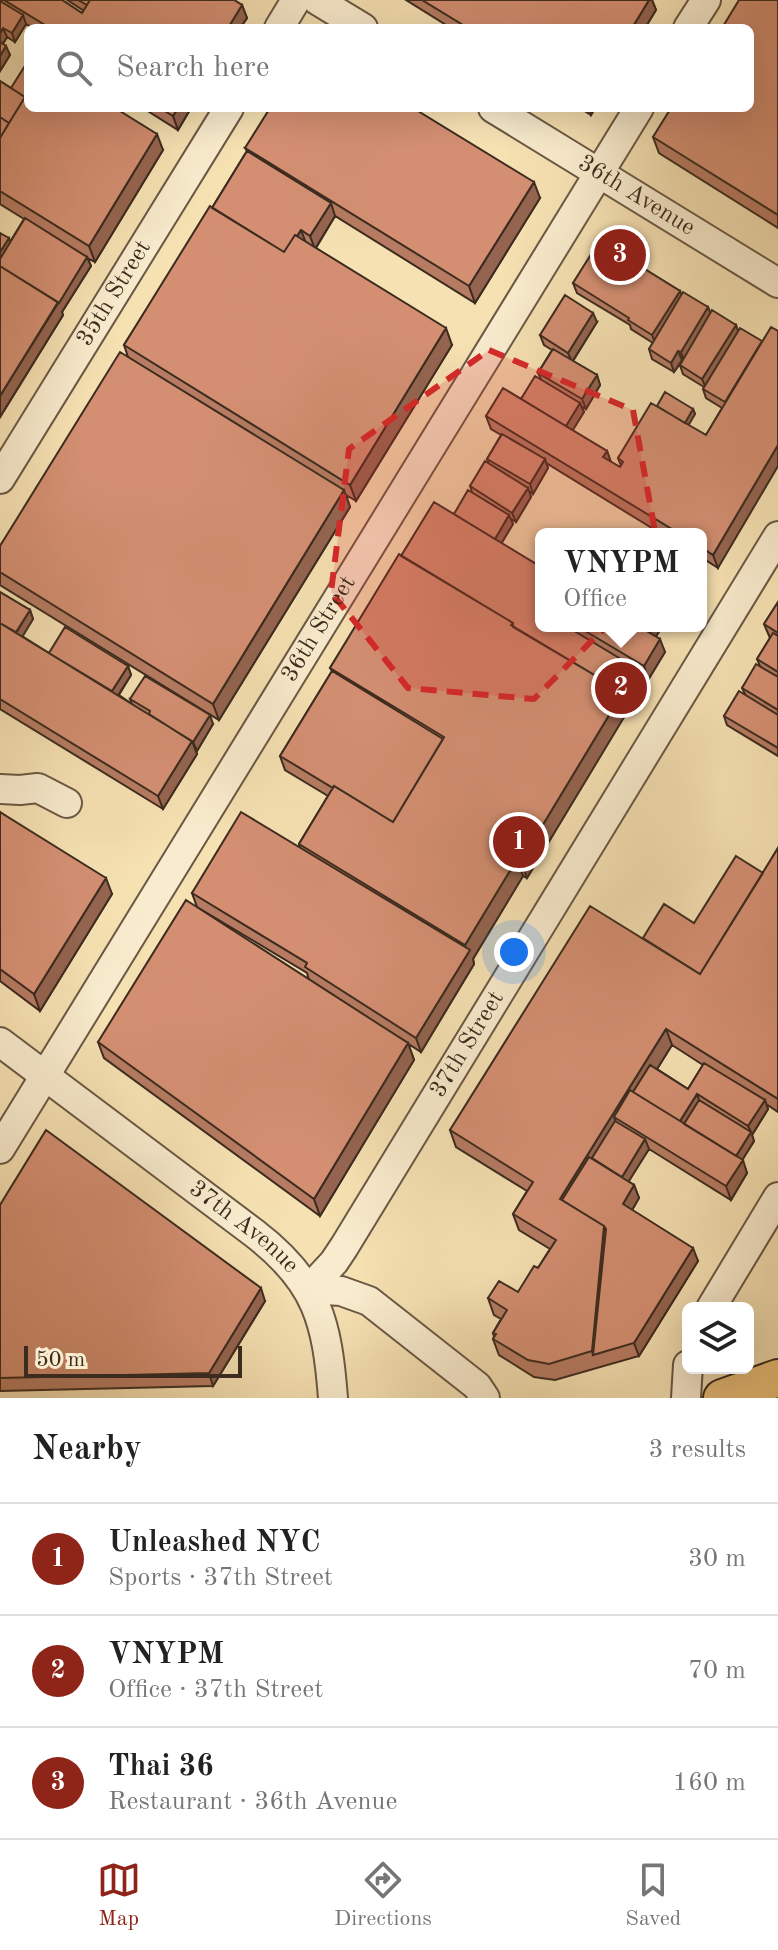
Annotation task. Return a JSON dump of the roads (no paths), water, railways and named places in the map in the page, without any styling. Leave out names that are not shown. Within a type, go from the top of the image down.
[{"type":"main road","points":[[722,1398],[778,1378]]},
{"type":"street","points":[[281,24],[296,0]]},
{"type":"street","points":[[317,0],[356,24]]},
{"type":"street","points":[[691,24],[706,0]]},
{"type":"street","name":"35th Street","points":[[0,479],[227,112]]},
{"type":"street","name":"36th Avenue","points":[[500,112],[778,283]]},
{"type":"street","name":"36th Street","points":[[0,1149],[637,112]]},
{"type":"street","name":"37th Street","points":[[309,1289],[344,1247],[778,536]]},
{"type":"street","points":[[0,789],[38,788],[67,803]]},
{"type":"street","name":"37th Avenue","points":[[0,1042],[269,1245],[309,1289],[341,1291],[369,1301],[477,1386],[485,1398]]},
{"type":"street","points":[[715,1302],[778,1197]]},
{"type":"street","points":[[309,1289],[329,1352],[333,1398]]},
{"type":"street","points":[[686,1398],[687,1374]]},
{"type":"place","name":"Thai 36","points":[[620,255]]},
{"type":"place","name":"VNYPM","points":[[621,688]]},
{"type":"place","name":"Unleashed NYC","points":[[519,842]]}]
